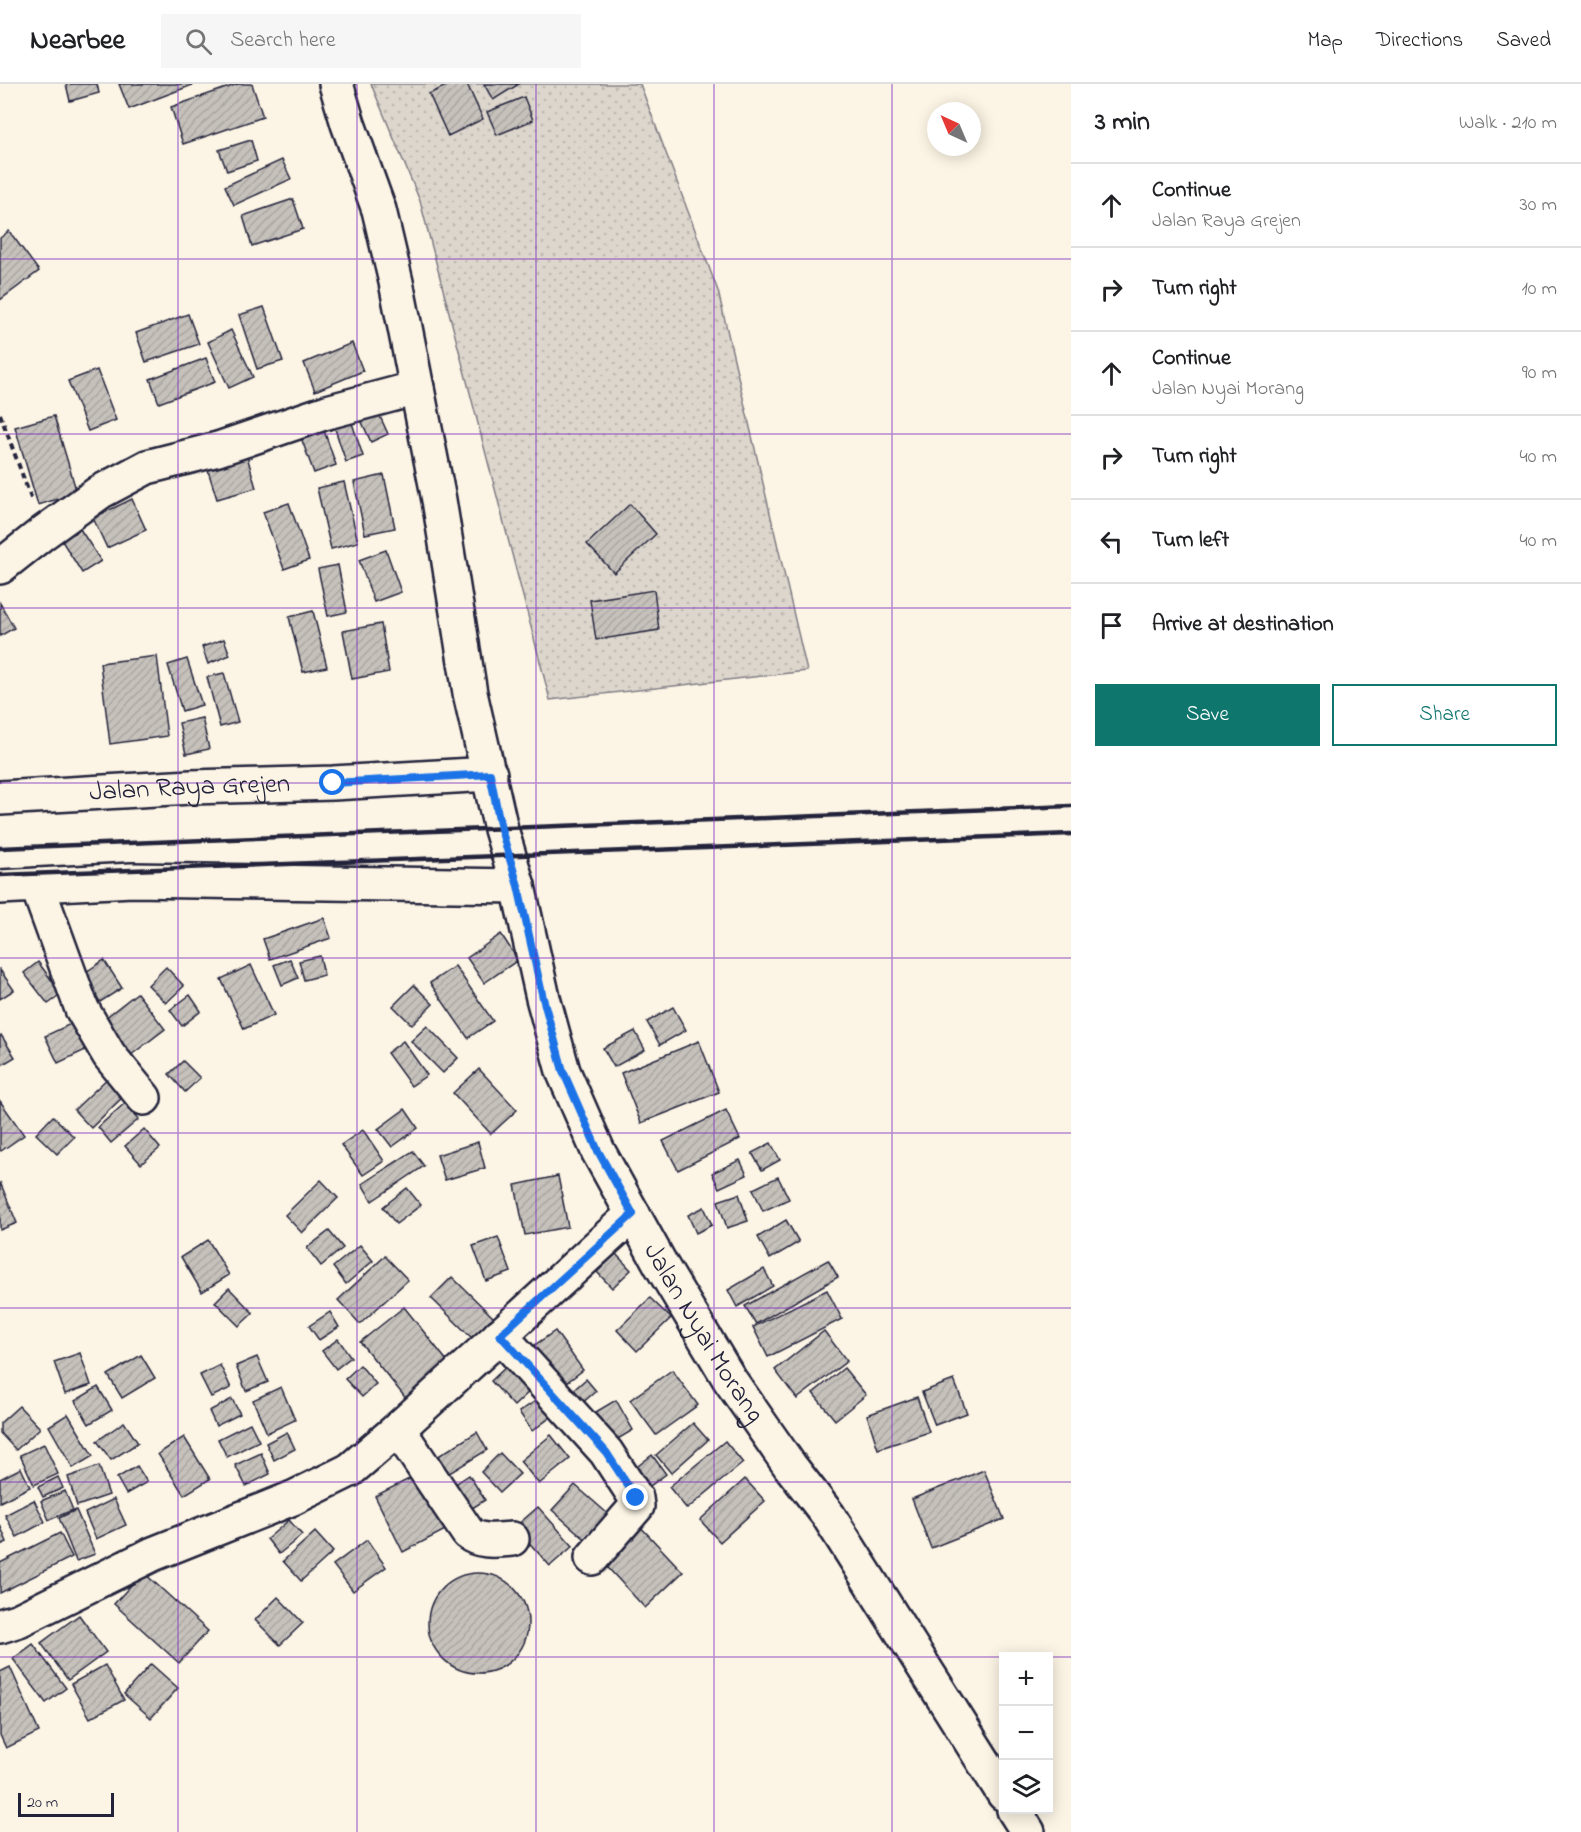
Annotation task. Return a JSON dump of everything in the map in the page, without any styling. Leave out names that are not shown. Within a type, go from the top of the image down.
[{"type":"street","name":"Jalan Nyai Morang","points":[[336,84],[379,210],[396,282],[438,500],[470,693],[501,829],[518,886],[543,998],[563,1071],[598,1151],[661,1265],[730,1380],[790,1467],[828,1515],[999,1786]]},
{"type":"street","points":[[0,567],[100,492],[147,467],[218,448],[327,412],[417,388]]},
{"type":"street","name":"Jalan Raya Grejen","points":[[0,798],[490,774]]},
{"type":"street","points":[[0,886],[132,880],[518,886]]},
{"type":"street","points":[[37,885],[82,1009],[109,1055],[144,1098]]},
{"type":"street","points":[[0,1626],[19,1620],[153,1554],[293,1498],[350,1470],[633,1214]]},
{"type":"street","points":[[500,1335],[606,1452],[636,1498],[637,1506],[592,1558]]},
{"type":"street","points":[[398,1428],[471,1536],[489,1541],[512,1539]]},
{"type":"street","points":[[1017,1814],[1028,1832]]},
{"type":"path","points":[[0,414],[43,533]]},
{"type":"shaded area","points":[[371,84],[640,84],[718,291],[807,671],[550,700],[420,201]]},
{"type":"building","points":[[66,84],[97,84],[99,93],[70,101]]},
{"type":"building","points":[[119,84],[195,84],[129,109]]},
{"type":"building","points":[[238,84],[252,84],[263,117],[183,144],[171,107]]},
{"type":"building","points":[[450,84],[467,84],[483,119],[448,136],[429,94]]},
{"type":"building","points":[[484,84],[519,84],[493,100]]},
{"type":"building","points":[[524,97],[533,120],[497,135],[487,112]]},
{"type":"building","points":[[251,140],[257,161],[227,171],[219,150]]},
{"type":"building","points":[[282,160],[291,179],[234,205],[225,186]]},
{"type":"building","points":[[293,199],[303,229],[252,246],[243,216]]},
{"type":"building","points":[[9,231],[39,271],[0,300],[0,238]]},
{"type":"building","points":[[264,307],[283,361],[257,369],[239,315]]},
{"type":"building","points":[[188,314],[199,344],[146,362],[136,333]]},
{"type":"building","points":[[231,330],[253,377],[229,388],[208,342]]},
{"type":"building","points":[[352,343],[363,371],[315,391],[304,363]]},
{"type":"building","points":[[206,358],[215,382],[159,403],[150,379]]},
{"type":"building","points":[[97,370],[116,420],[88,431],[68,381]]},
{"type":"building","points":[[373,401],[388,434],[371,442],[356,409]]},
{"type":"building","points":[[347,408],[363,456],[346,462],[330,414]]},
{"type":"building","points":[[54,416],[77,493],[38,505],[15,427]]},
{"type":"building","points":[[319,416],[336,465],[314,473],[296,424]]},
{"type":"building","points":[[245,449],[256,488],[217,499],[205,461]]},
{"type":"building","points":[[384,475],[395,528],[365,534],[354,482]]},
{"type":"building","points":[[344,482],[358,542],[331,549],[317,488]]},
{"type":"building","points":[[132,499],[146,530],[107,548],[93,518]]},
{"type":"building","points":[[289,503],[309,560],[284,569],[263,512]]},
{"type":"building","points":[[630,504],[656,534],[614,573],[587,544]]},
{"type":"building","points":[[80,529],[101,561],[82,573],[62,541]]},
{"type":"building","points":[[386,550],[401,592],[374,602],[359,560]]},
{"type":"building","points":[[338,565],[347,612],[328,616],[318,569]]},
{"type":"building","points":[[654,590],[659,630],[596,640],[590,600]]},
{"type":"building","points":[[0,603],[14,628],[0,636]]},
{"type":"building","points":[[313,611],[327,667],[303,672],[289,617]]},
{"type":"building","points":[[381,624],[389,672],[352,679],[343,631]]},
{"type":"building","points":[[224,639],[230,655],[208,664],[202,647]]},
{"type":"building","points":[[157,656],[167,736],[110,744],[100,663]]},
{"type":"building","points":[[187,659],[202,705],[182,711],[168,665]]},
{"type":"building","points":[[224,673],[238,722],[220,727],[207,677]]},
{"type":"building","points":[[202,718],[209,749],[186,754],[179,723]]},
{"type":"building","points":[[324,918],[331,938],[270,959],[263,939]]},
{"type":"building","points":[[501,934],[518,960],[484,983],[467,958]]},
{"type":"building","points":[[320,956],[324,975],[304,980],[299,961]]},
{"type":"building","points":[[290,959],[298,978],[282,985],[274,965]]},
{"type":"building","points":[[104,960],[122,988],[100,1002],[83,974]]},
{"type":"building","points":[[38,962],[62,994],[48,1004],[24,973]]},
{"type":"building","points":[[251,965],[274,1015],[244,1029],[221,979]]},
{"type":"building","points":[[455,966],[493,1021],[468,1038],[430,983]]},
{"type":"building","points":[[166,967],[184,986],[166,1003],[148,985]]},
{"type":"building","points":[[0,970],[14,990],[0,999]]},
{"type":"building","points":[[414,985],[433,1004],[412,1025],[393,1006]]},
{"type":"building","points":[[137,993],[165,1029],[131,1055],[104,1019]]},
{"type":"building","points":[[190,995],[201,1011],[182,1026],[170,1010]]},
{"type":"building","points":[[673,1007],[686,1030],[660,1045],[647,1022]]},
{"type":"building","points":[[81,1019],[94,1046],[58,1063],[45,1036]]},
{"type":"building","points":[[427,1026],[458,1058],[443,1073],[411,1041]]},
{"type":"building","points":[[635,1031],[645,1050],[614,1067],[603,1048]]},
{"type":"building","points":[[0,1036],[15,1057],[0,1066]]},
{"type":"building","points":[[403,1041],[427,1075],[411,1086],[387,1053]]},
{"type":"building","points":[[699,1041],[719,1092],[641,1123],[621,1073]]},
{"type":"building","points":[[183,1061],[200,1078],[185,1092],[169,1074]]},
{"type":"building","points":[[479,1069],[517,1110],[491,1134],[453,1093]]},
{"type":"building","points":[[112,1074],[129,1091],[91,1128],[74,1110]]},
{"type":"building","points":[[0,1101],[24,1135],[1,1151],[0,1149]]},
{"type":"building","points":[[125,1103],[139,1119],[111,1143],[98,1127]]},
{"type":"building","points":[[405,1109],[418,1128],[392,1147],[378,1129]]},
{"type":"building","points":[[726,1110],[740,1139],[678,1170],[663,1141]]},
{"type":"building","points":[[53,1116],[74,1137],[57,1154],[36,1134]]},
{"type":"building","points":[[144,1129],[160,1148],[141,1164],[125,1146]]},
{"type":"building","points":[[363,1130],[384,1161],[363,1175],[341,1145]]},
{"type":"building","points":[[478,1142],[485,1168],[445,1180],[437,1155]]},
{"type":"building","points":[[771,1143],[780,1160],[762,1170],[752,1153]]},
{"type":"building","points":[[413,1151],[424,1166],[372,1201],[362,1184]]},
{"type":"building","points":[[740,1160],[747,1175],[719,1188],[712,1173]]},
{"type":"building","points":[[558,1176],[568,1227],[525,1235],[515,1185]]},
{"type":"building","points":[[778,1177],[789,1199],[763,1211],[753,1189]]},
{"type":"building","points":[[321,1180],[338,1198],[302,1233],[285,1215]]},
{"type":"building","points":[[0,1182],[17,1223],[0,1230]]},
{"type":"building","points":[[407,1188],[421,1205],[396,1224],[383,1207]]},
{"type":"building","points":[[739,1194],[748,1221],[727,1228],[718,1201]]},
{"type":"building","points":[[704,1207],[712,1225],[696,1233],[688,1215]]},
{"type":"building","points":[[786,1220],[799,1242],[770,1259],[758,1237]]},
{"type":"building","points":[[329,1231],[343,1248],[321,1266],[307,1248]]},
{"type":"building","points":[[498,1237],[511,1272],[486,1281],[473,1246]]},
{"type":"building","points":[[208,1240],[229,1275],[202,1292],[181,1257]]},
{"type":"building","points":[[360,1245],[373,1261],[346,1284],[333,1267]]},
{"type":"building","points":[[616,1254],[631,1270],[612,1288],[597,1272]]},
{"type":"building","points":[[385,1256],[408,1280],[360,1324],[338,1300]]},
{"type":"building","points":[[828,1260],[838,1277],[756,1324],[745,1306]]},
{"type":"building","points":[[764,1269],[773,1286],[737,1307],[728,1290]]},
{"type":"building","points":[[452,1277],[496,1320],[475,1341],[431,1298]]},
{"type":"building","points":[[229,1288],[253,1313],[239,1326],[215,1302]]},
{"type":"building","points":[[827,1290],[842,1319],[768,1357],[753,1327]]},
{"type":"building","points":[[650,1298],[671,1318],[637,1351],[617,1330]]},
{"type":"building","points":[[404,1307],[451,1366],[408,1401],[360,1342]]},
{"type":"building","points":[[330,1312],[339,1327],[319,1340],[309,1326]]},
{"type":"building","points":[[555,1331],[583,1370],[558,1389],[529,1349]]},
{"type":"building","points":[[824,1331],[847,1361],[797,1399],[775,1370]]},
{"type":"building","points":[[338,1339],[351,1357],[336,1369],[322,1351]]},
{"type":"building","points":[[80,1353],[91,1385],[65,1394],[54,1362]]},
{"type":"building","points":[[141,1355],[155,1378],[122,1398],[108,1375]]},
{"type":"building","points":[[257,1357],[268,1382],[246,1391],[236,1366]]},
{"type":"building","points":[[510,1363],[534,1387],[514,1406],[491,1381]]},
{"type":"building","points":[[220,1365],[231,1388],[211,1397],[200,1375]]},
{"type":"building","points":[[360,1365],[376,1384],[362,1397],[345,1379]]},
{"type":"building","points":[[844,1368],[866,1395],[835,1420],[813,1393]]},
{"type":"building","points":[[672,1370],[698,1405],[656,1435],[630,1400]]},
{"type":"building","points":[[586,1379],[596,1391],[572,1412],[562,1400]]},
{"type":"building","points":[[954,1380],[967,1413],[935,1425],[922,1392]]},
{"type":"building","points":[[98,1387],[112,1410],[89,1424],[75,1401]]},
{"type":"building","points":[[281,1387],[295,1420],[267,1433],[253,1400]]},
{"type":"building","points":[[543,1396],[555,1414],[532,1431],[519,1412]]},
{"type":"building","points":[[917,1397],[929,1432],[878,1449],[867,1415]]},
{"type":"building","points":[[232,1399],[240,1414],[216,1426],[209,1411]]},
{"type":"building","points":[[616,1400],[633,1430],[606,1446],[589,1416]]},
{"type":"building","points":[[19,1406],[40,1428],[16,1450],[0,1433],[0,1423]]},
{"type":"building","points":[[68,1414],[93,1456],[73,1468],[49,1426]]},
{"type":"building","points":[[124,1422],[138,1443],[111,1460],[97,1441]]},
{"type":"building","points":[[250,1423],[259,1441],[227,1457],[218,1439]]},
{"type":"building","points":[[693,1423],[708,1440],[671,1473],[656,1455]]},
{"type":"building","points":[[287,1432],[295,1449],[274,1460],[266,1443]]},
{"type":"building","points":[[477,1432],[487,1450],[443,1477],[432,1460]]},
{"type":"building","points":[[551,1435],[570,1459],[539,1484],[520,1461]]},
{"type":"building","points":[[184,1437],[210,1479],[184,1495],[158,1454]]},
{"type":"building","points":[[725,1441],[743,1463],[687,1509],[669,1487]]},
{"type":"building","points":[[44,1444],[58,1474],[34,1485],[20,1455]]},
{"type":"building","points":[[261,1453],[270,1474],[246,1486],[235,1465]]},
{"type":"building","points":[[500,1453],[520,1474],[500,1492],[481,1472]]},
{"type":"building","points":[[652,1455],[666,1474],[642,1492],[628,1474]]},
{"type":"building","points":[[99,1466],[109,1495],[77,1506],[68,1477]]},
{"type":"building","points":[[137,1466],[147,1482],[126,1494],[117,1478]]},
{"type":"building","points":[[21,1468],[30,1487],[0,1502],[0,1479]]},
{"type":"building","points":[[984,1470],[1004,1519],[931,1548],[912,1499]]},
{"type":"building","points":[[423,1472],[451,1527],[403,1552],[375,1496]]},
{"type":"building","points":[[469,1475],[485,1500],[466,1512],[451,1487]]},
{"type":"building","points":[[58,1477],[63,1488],[43,1497],[38,1487]]},
{"type":"building","points":[[745,1479],[765,1501],[720,1542],[700,1520]]},
{"type":"building","points":[[575,1485],[608,1514],[585,1539],[552,1510]]},
{"type":"building","points":[[65,1491],[73,1510],[49,1520],[41,1501]]},
{"type":"building","points":[[114,1499],[126,1525],[96,1539],[85,1513]]},
{"type":"building","points":[[34,1500],[45,1522],[17,1537],[5,1515]]},
{"type":"building","points":[[538,1507],[573,1546],[550,1566],[515,1527]]},
{"type":"building","points":[[76,1510],[95,1554],[76,1561],[59,1518]]},
{"type":"building","points":[[289,1520],[302,1535],[279,1554],[267,1539]]},
{"type":"building","points":[[636,1522],[683,1572],[645,1608],[598,1557]]},
{"type":"building","points":[[0,1525],[7,1542],[0,1545]]},
{"type":"building","points":[[315,1532],[333,1552],[301,1581],[283,1561]]},
{"type":"building","points":[[60,1533],[72,1557],[0,1593],[0,1563]]},
{"type":"building","points":[[367,1540],[386,1567],[353,1591],[333,1565]]},
{"type":"building","points":[[143,1572],[208,1631],[179,1663],[114,1604]]},
{"type":"building","points":[[478,1573],[506,1581],[520,1595],[528,1623],[520,1651],[506,1665],[478,1673],[450,1665],[436,1651],[428,1623],[436,1595],[450,1581]]},
{"type":"building","points":[[278,1597],[303,1623],[280,1645],[255,1620]]},
{"type":"building","points":[[79,1615],[106,1652],[68,1680],[41,1643]]},
{"type":"building","points":[[33,1644],[66,1688],[46,1703],[13,1659]]},
{"type":"building","points":[[151,1664],[178,1688],[151,1718],[124,1694]]},
{"type":"building","points":[[105,1665],[124,1700],[90,1718],[71,1684]]},
{"type":"building","points":[[10,1667],[39,1732],[6,1748],[0,1735],[0,1672]]},
{"type":"railway","points":[[0,848],[1071,806]]},
{"type":"railway","points":[[0,875],[1071,834]]},
{"type":"route","points":[[333,783],[490,774],[501,829],[518,886],[543,998],[563,1071],[598,1151],[633,1214],[500,1335],[606,1452],[636,1498]]}]
